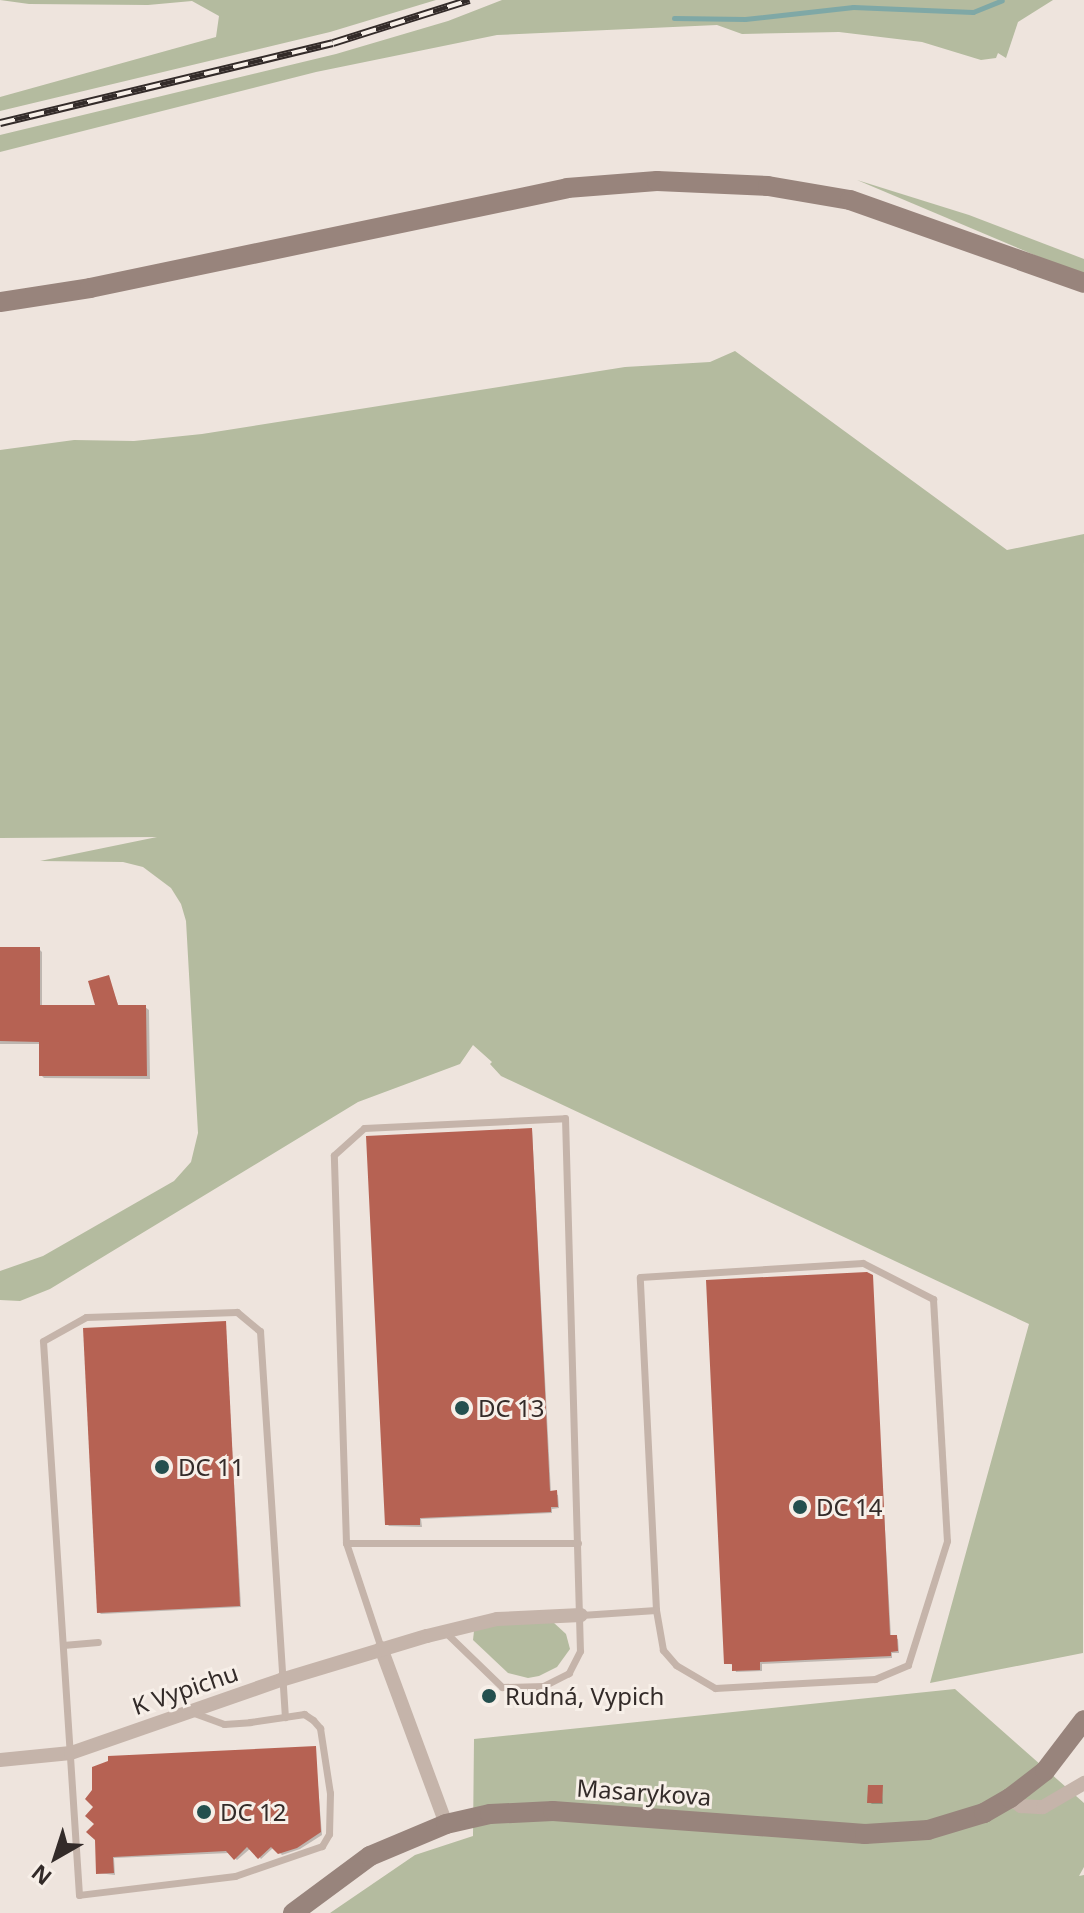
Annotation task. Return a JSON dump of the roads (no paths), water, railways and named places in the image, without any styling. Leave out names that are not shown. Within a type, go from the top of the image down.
[{"type":"street","points":[[0,302],[90,288],[567,188],[657,181],[768,186],[850,200],[1084,283]]},
{"type":"street","name":"K Vypichu","points":[[0,1760],[71,1753],[381,1648],[497,1619],[581,1615]]},
{"type":"street","points":[[381,1648],[446,1824]]},
{"type":"street","name":"Masarykova","points":[[293,1913],[370,1856],[446,1824],[490,1814],[553,1811],[890,1834],[958,1822],[1010,1798],[1045,1771],[1084,1720]]},
{"type":"street","points":[[1010,1798],[1021,1806],[1043,1807],[1084,1783]]},
{"type":"lane","points":[[381,1648],[346,1543],[334,1155],[364,1128],[565,1118],[580,1651],[569,1673],[544,1686],[502,1687],[445,1632]]},
{"type":"lane","points":[[863,1263],[933,1299],[947,1541],[908,1665],[875,1679],[715,1688],[676,1665],[663,1650],[656,1610],[640,1277],[863,1263]]},
{"type":"lane","points":[[189,1711],[224,1724],[285,1717],[304,1714],[320,1728],[330,1793],[329,1834],[322,1846],[311,1853],[235,1876],[119,1887],[79,1895],[43,1341],[86,1317],[237,1312],[260,1331],[285,1717]]},
{"type":"lane","points":[[346,1543],[578,1543]]},
{"type":"lane","points":[[581,1615],[656,1610]]},
{"type":"lane","points":[[63,1645],[98,1642]]},
{"type":"waterway","points":[[674,18],[745,19],[853,7],[973,12],[1002,0]]},
{"type":"railway","points":[[0,123],[333,43],[469,0]]},
{"type":"place","name":"DC 13","points":[[462,1408]]},
{"type":"place","name":"DC 11","points":[[162,1467]]},
{"type":"place","name":"DC 14","points":[[800,1507]]},
{"type":"place","name":"Rudná, Vypich","points":[[489,1696]]},
{"type":"place","name":"DC 12","points":[[204,1812]]}]
